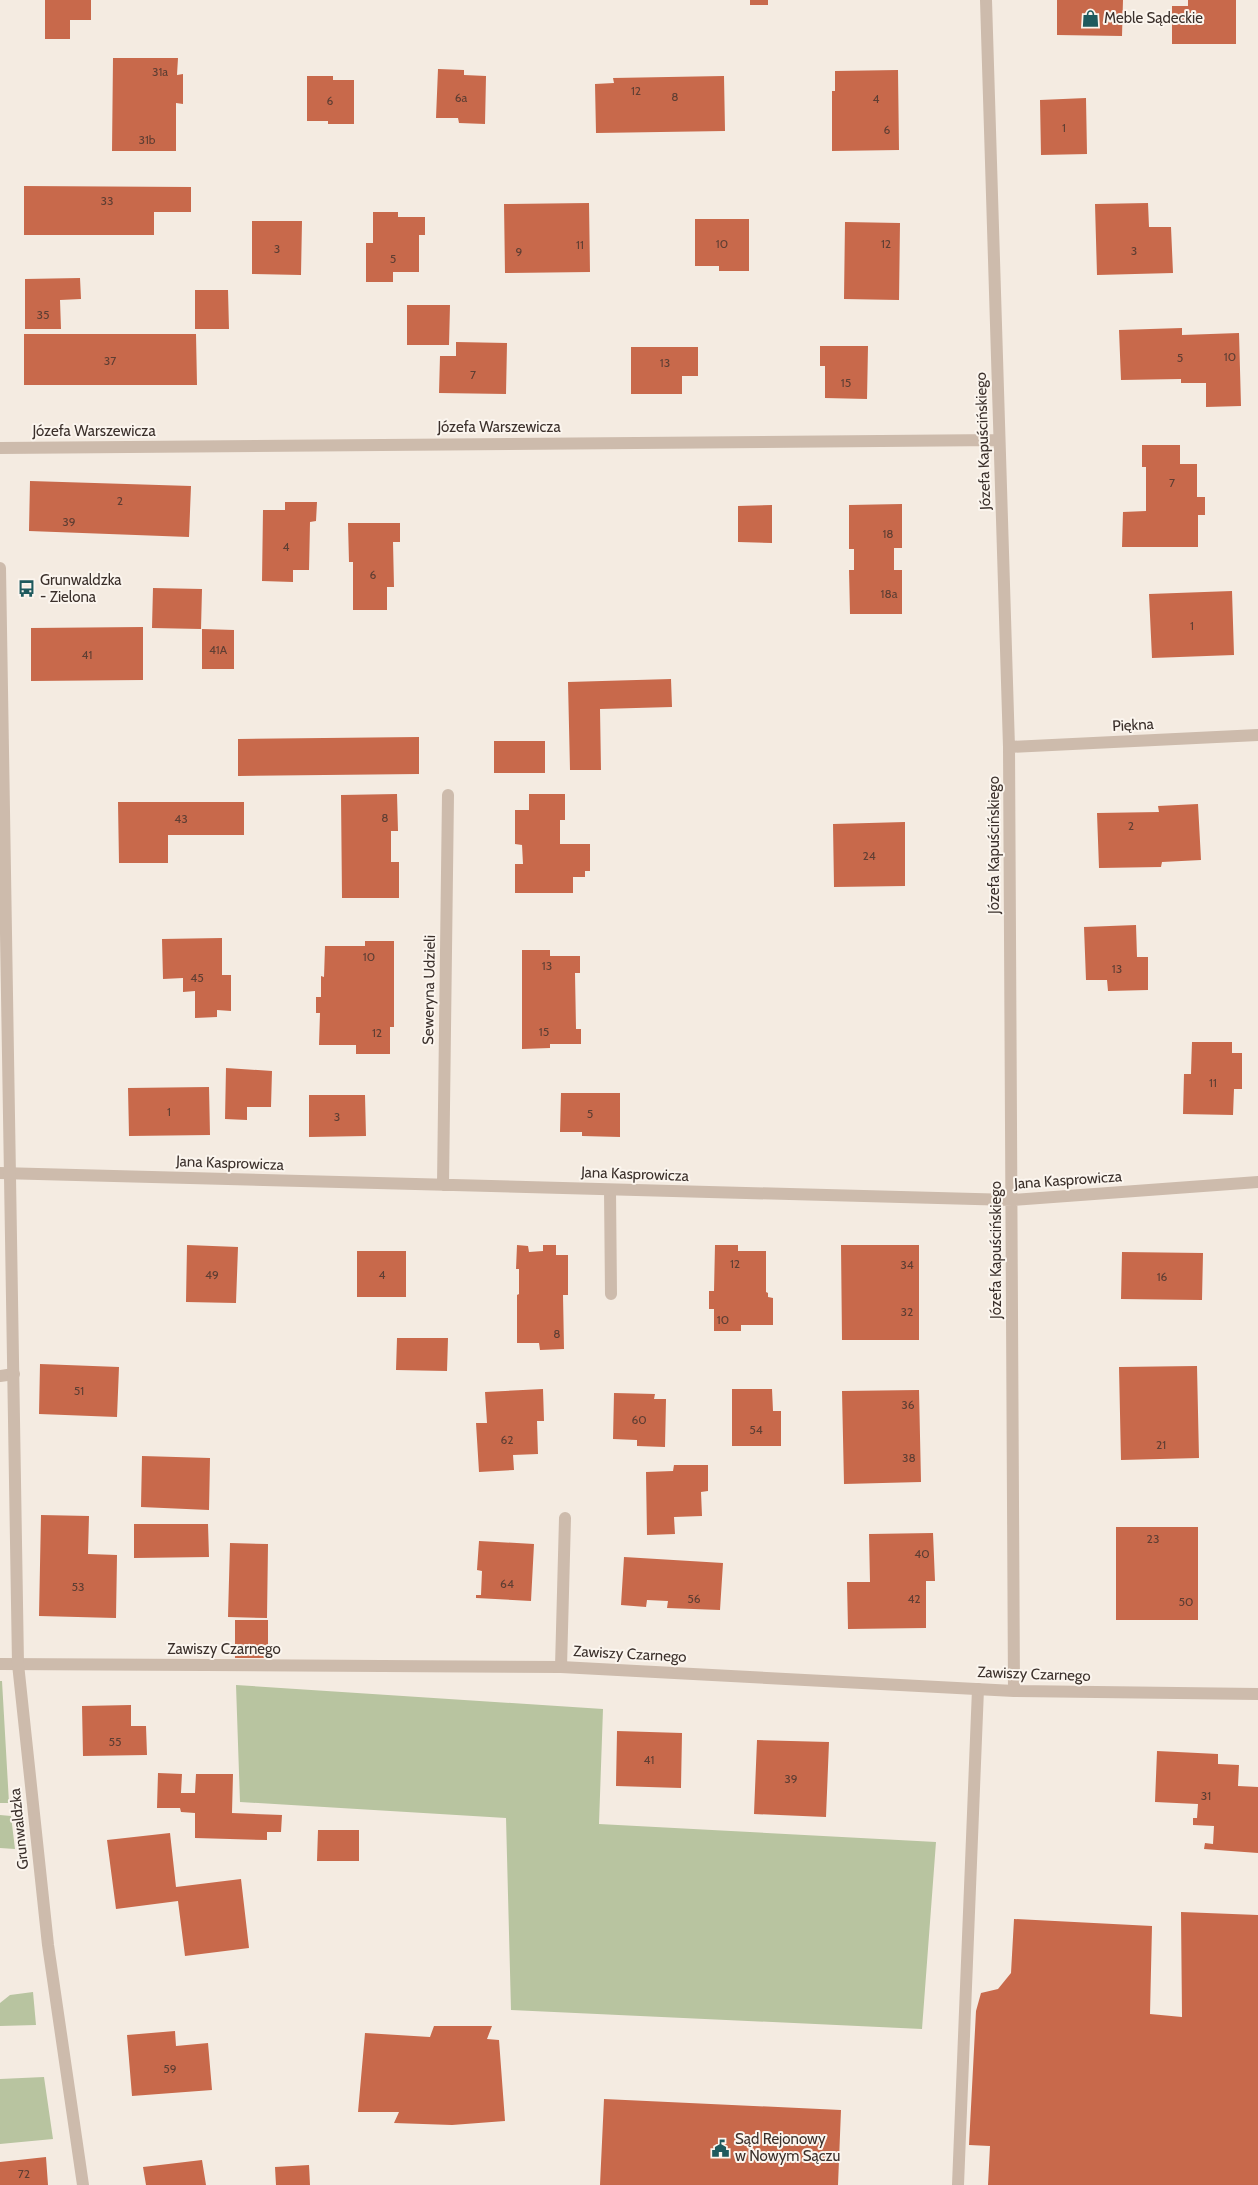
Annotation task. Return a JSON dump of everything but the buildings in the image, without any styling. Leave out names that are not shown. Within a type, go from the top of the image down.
[{"type":"street","name":"Józefa Kapuścińskiego","points":[[986,0],[998,440],[1009,747],[1014,1691]]},
{"type":"street","name":"Józefa Warszewicza","points":[[0,448],[998,440]]},
{"type":"street","name":"Grunwaldzka","points":[[0,568],[5,1173],[14,1374],[18,1664],[48,1945],[84,2185]]},
{"type":"street","name":"Piękna","points":[[1009,747],[1258,735]]},
{"type":"street","name":"Seweryna Udzieli","points":[[443,1185],[448,795]]},
{"type":"street","name":"Jana Kasprowicza","points":[[5,1173],[1012,1200],[1258,1182]]},
{"type":"street","points":[[610,1190],[611,1294]]},
{"type":"street","points":[[0,1376],[14,1374]]},
{"type":"street","points":[[561,1667],[565,1518]]},
{"type":"street","name":"Zawiszy Czarnego","points":[[0,1664],[561,1667],[1014,1691],[1258,1694]]},
{"type":"street","points":[[958,2185],[978,1689]]},
{"type":"green space","points":[[0,1681],[2,1681],[9,1803],[0,1803]]},
{"type":"green space","points":[[236,1685],[603,1709],[599,1824],[936,1842],[922,2029],[511,2010],[506,1818],[240,1802]]},
{"type":"green space","points":[[0,1815],[11,1816],[15,1849],[0,1848]]},
{"type":"green space","points":[[33,1992],[36,2025],[0,2026],[0,2003],[10,1995]]},
{"type":"green space","points":[[44,2077],[53,2139],[0,2144],[0,2079]]},
{"type":"place","name":"Meble Sądeckie","points":[[1090,18]]},
{"type":"place","name":"Grunwaldzka - Zielona","points":[[26,589]]},
{"type":"place","name":"Sąd Rejonowy w Nowym Sączu","points":[[721,2148]]}]
